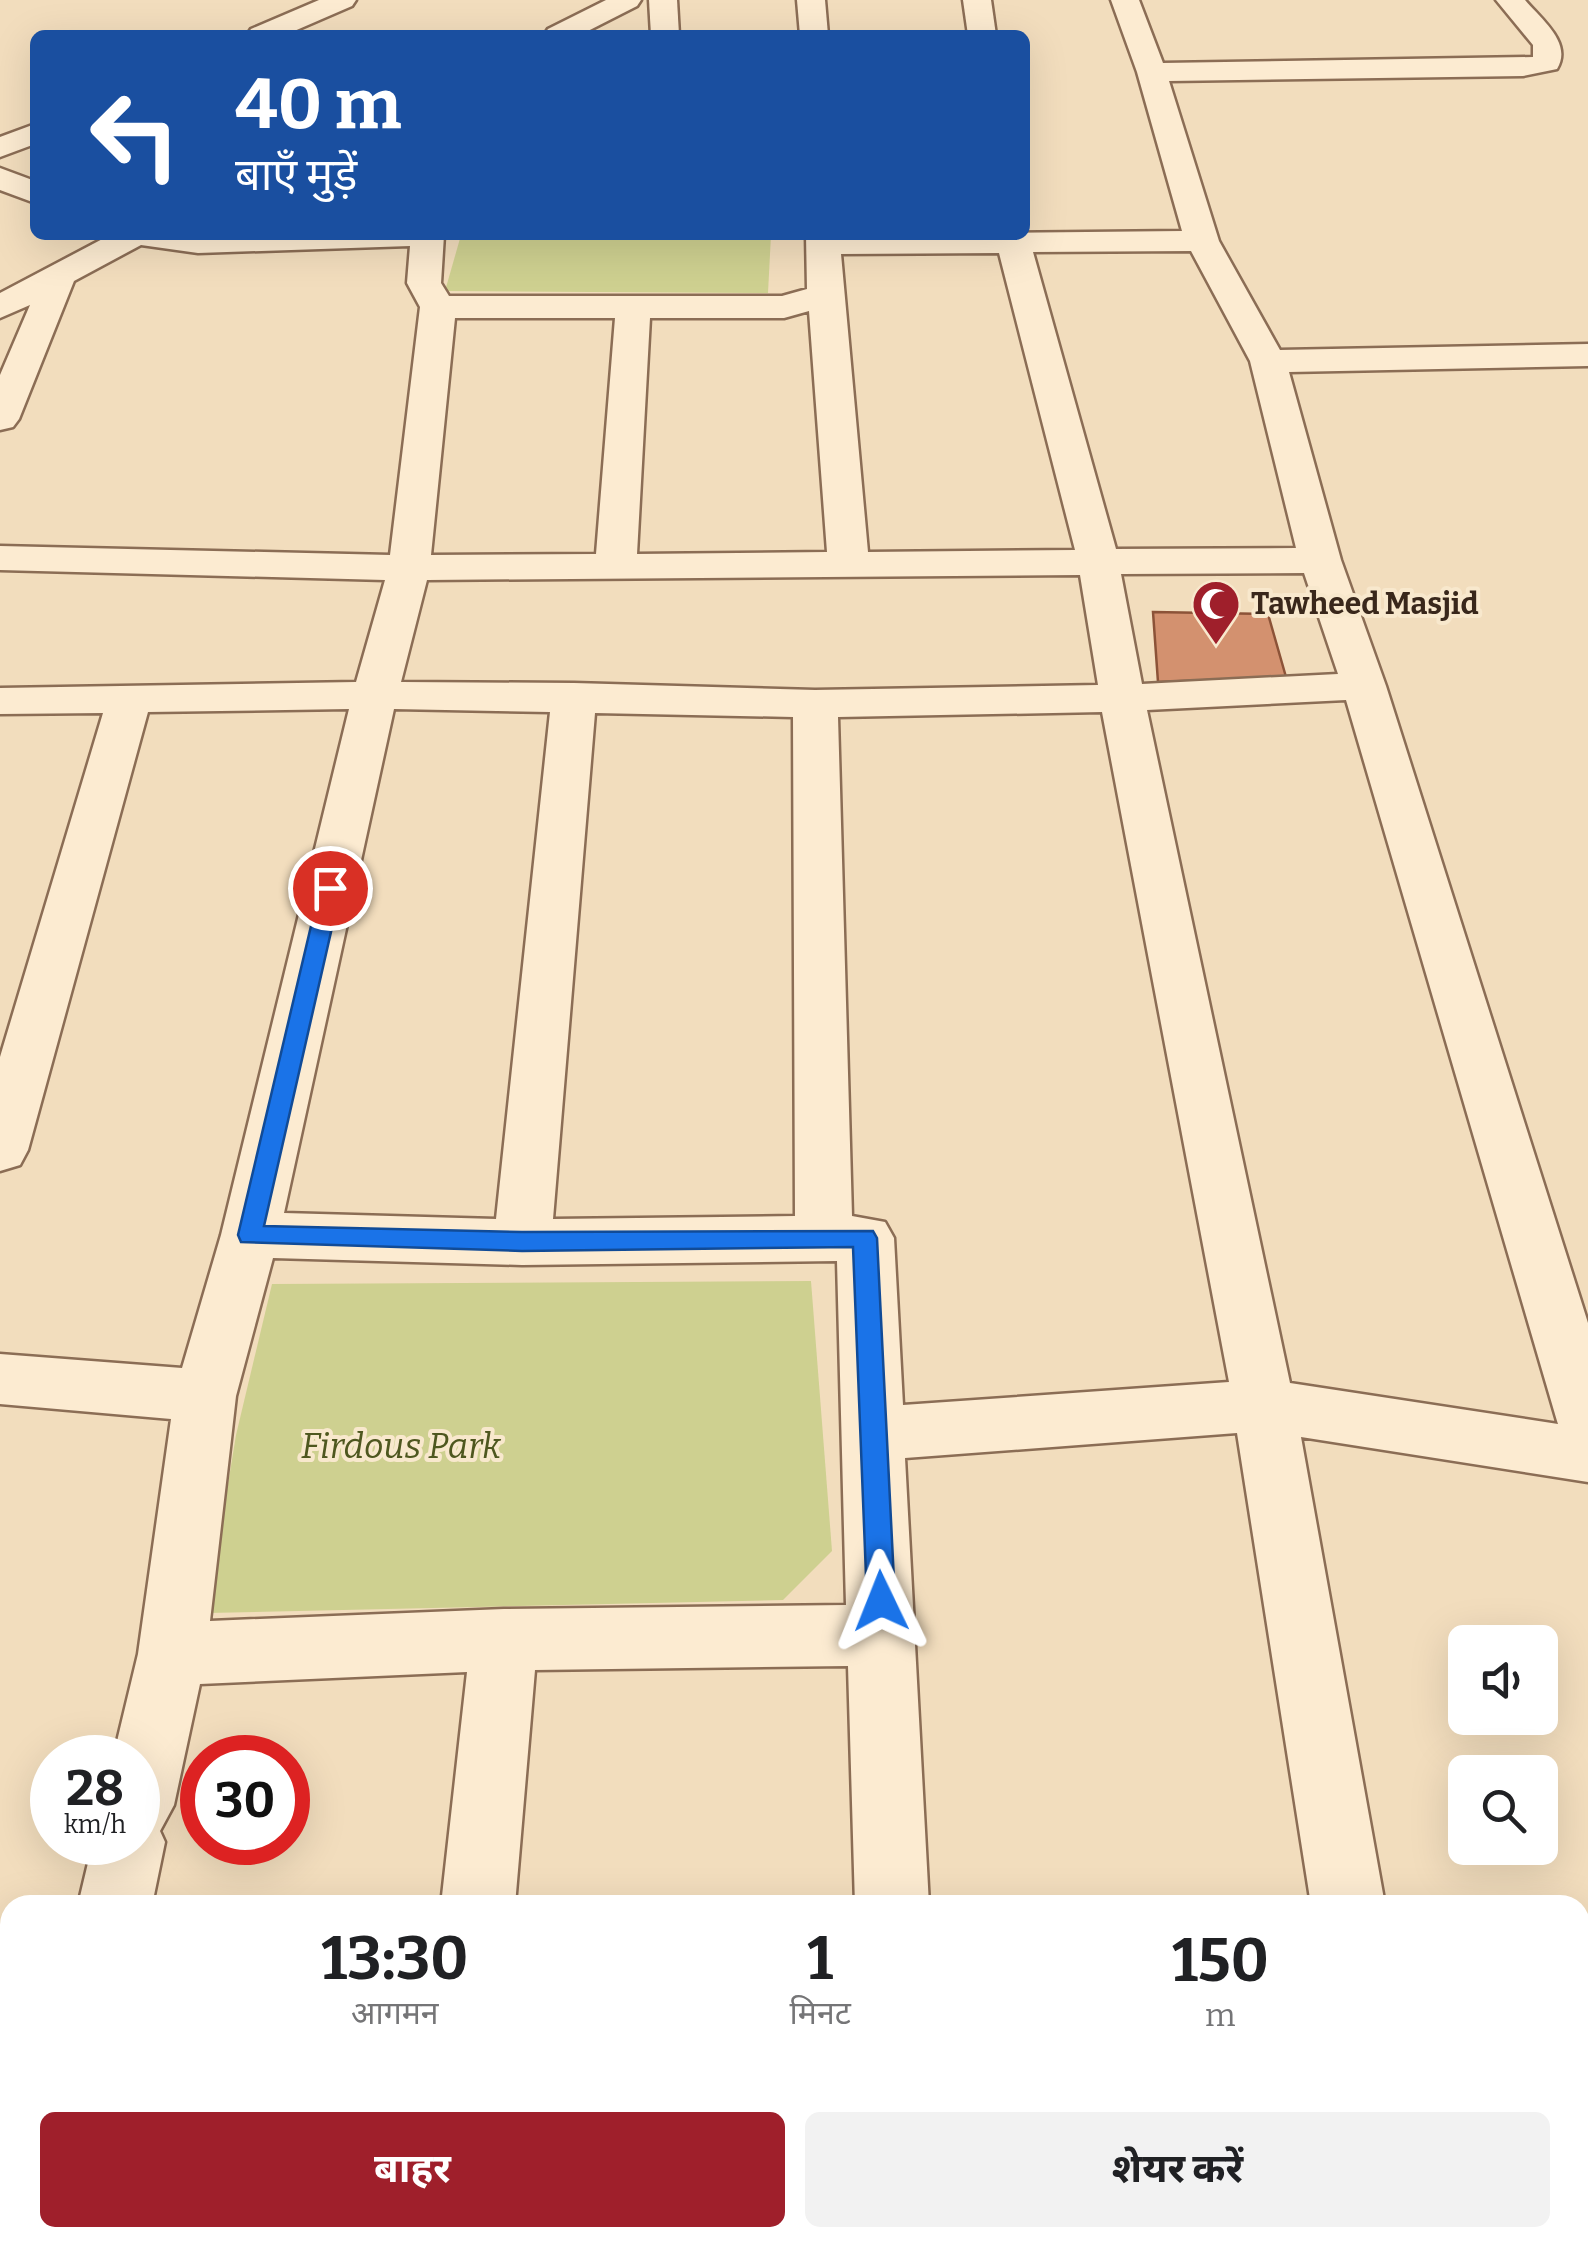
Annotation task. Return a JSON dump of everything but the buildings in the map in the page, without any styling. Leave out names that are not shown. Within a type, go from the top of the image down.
[{"type":"street","points":[[273,30],[342,0]]},
{"type":"street","points":[[568,30],[627,0]]},
{"type":"street","points":[[662,0],[665,30]]},
{"type":"street","points":[[811,0],[814,30]]},
{"type":"street","points":[[977,0],[981,30]]},
{"type":"street","points":[[1125,0],[1152,72],[1202,241],[1268,361],[1320,560],[1364,686],[1588,1421]]},
{"type":"street","points":[[1152,72],[1547,63],[1547,44],[1536,36],[1510,0]]},
{"type":"street","points":[[1536,36],[1571,34]]},
{"type":"street","points":[[0,148],[30,135]]},
{"type":"street","points":[[0,178],[30,191]]},
{"type":"street","points":[[1030,239],[1202,241]]},
{"type":"street","points":[[0,353],[30,293],[127,240]]},
{"type":"street","points":[[175,240],[284,240]]},
{"type":"street","points":[[154,1735],[172,1654],[205,1396],[250,1235],[375,695],[409,568],[438,307],[424,284],[427,240]]},
{"type":"street","points":[[823,240],[849,565]]},
{"type":"street","points":[[1012,240],[1098,560],[1122,698],[1264,1405],[1346,1895]]},
{"type":"street","points":[[0,419],[30,293]]},
{"type":"street","points":[[438,307],[784,308],[825,295]]},
{"type":"street","points":[[616,566],[633,307]]},
{"type":"street","points":[[1268,361],[1588,354]]},
{"type":"street","points":[[0,558],[409,568],[1320,560]]},
{"type":"street","points":[[0,701],[375,695],[574,696],[815,704],[1122,698],[1364,686]]},
{"type":"street","points":[[522,1242],[574,696]]},
{"type":"street","points":[[0,1150],[129,699]]},
{"type":"street","points":[[815,704],[824,1238]]},
{"type":"street","points":[[250,1235],[522,1242],[865,1238],[892,1895]]},
{"type":"street","points":[[0,1379],[205,1396]]},
{"type":"street","points":[[874,1434],[1264,1405],[1588,1455]]},
{"type":"street","points":[[172,1654],[504,1640],[882,1634]]},
{"type":"street","points":[[479,1895],[504,1640]]},
{"type":"street","points":[[117,1895],[124,1865]]},
{"type":"green space","points":[[460,240],[771,240],[768,293],[445,291]]},
{"type":"green space","name":"Firdous Park","points":[[811,1281],[832,1551],[783,1600],[207,1613],[236,1435],[272,1284]]},
{"type":"place","name":"Tawheed Masjid","points":[[1216,646]]},
{"type":"route","points":[[330,888],[250,1235],[522,1242],[865,1238],[881,1601]]}]
